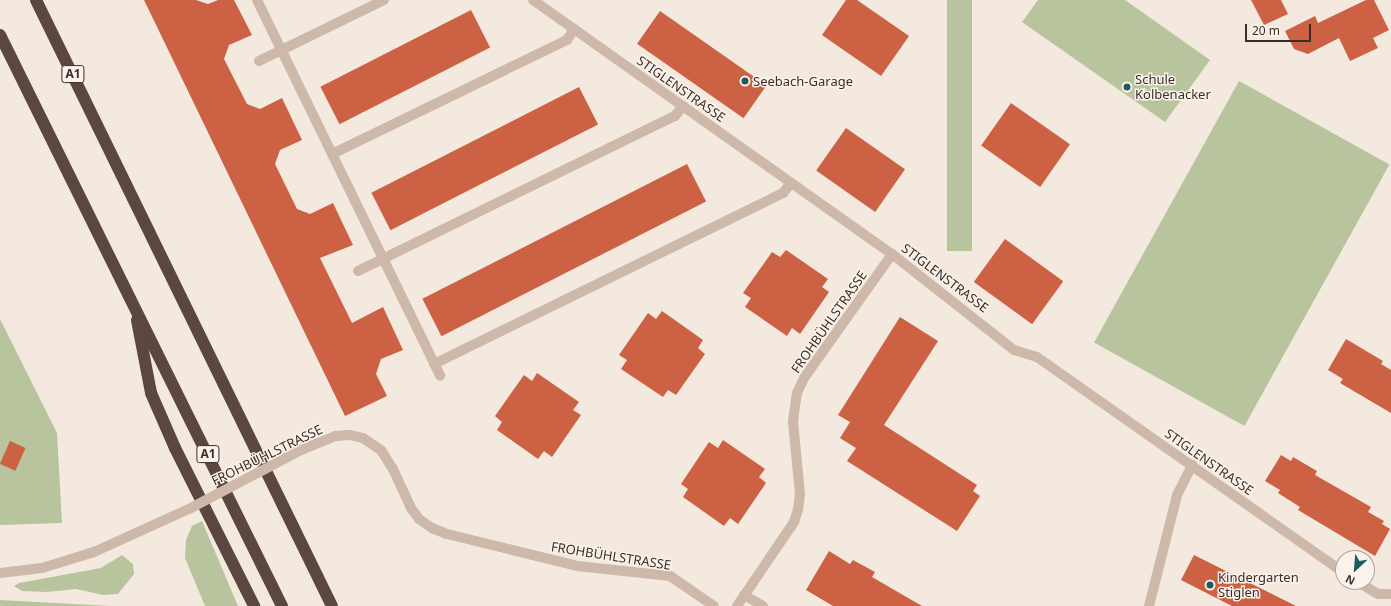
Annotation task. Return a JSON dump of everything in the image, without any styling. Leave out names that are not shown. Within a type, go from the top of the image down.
[{"type":"highway","name":"A1","points":[[36,0],[332,606]]},
{"type":"highway","name":"A1","points":[[0,35],[282,606]]},
{"type":"highway","points":[[133,303],[151,393],[175,448],[254,606]]},
{"type":"street","points":[[257,0],[440,376]]},
{"type":"street","points":[[259,61],[384,0]]},
{"type":"street","name":"STIGLENSTRASSE","points":[[532,0],[892,254],[1014,350],[1037,357],[1335,566]]},
{"type":"street","points":[[332,154],[567,40],[574,29]]},
{"type":"street","points":[[358,271],[675,116],[683,106]]},
{"type":"street","points":[[434,364],[783,193],[791,183]]},
{"type":"street","name":"FROHBÜHLSTRASSE","points":[[737,606],[794,522],[798,510],[800,494],[793,421],[797,393],[804,378],[892,254]]},
{"type":"street","name":"FROHBÜHLSTRASSE","points":[[0,573],[42,568],[94,552],[189,509],[301,450],[335,436],[350,435],[363,438],[381,450],[393,469],[411,508],[418,519],[432,528],[447,534],[577,566],[670,576],[714,606]]},
{"type":"street","points":[[1149,606],[1178,495],[1192,465]]},
{"type":"street","points":[[1371,590],[1378,594],[1391,594]]},
{"type":"street","points":[[744,595],[763,606]]},
{"type":"green space","points":[[947,0],[972,0],[972,251],[947,251]]},
{"type":"green space","points":[[1038,0],[1125,0],[1210,60],[1165,122],[1022,22]]},
{"type":"green space","points":[[1239,81],[1389,164],[1244,426],[1094,343]]},
{"type":"green space","points":[[0,319],[57,433],[62,523],[0,525]]},
{"type":"green space","points":[[202,521],[238,606],[205,606],[185,558],[186,540],[192,526]]},
{"type":"green space","points":[[122,555],[133,564],[134,574],[118,594],[103,595],[76,589],[47,592],[22,591],[14,586],[19,583],[101,568]]},
{"type":"green space","points":[[0,600],[110,606],[0,606]]},
{"type":"building","points":[[144,0],[196,0],[208,4],[218,0],[234,0],[252,35],[229,45],[224,59],[247,104],[260,109],[282,98],[302,140],[280,150],[275,164],[297,209],[310,214],[333,203],[353,245],[320,258],[352,323],[383,307],[403,350],[381,359],[376,374],[387,396],[345,416]]},
{"type":"building","points":[[846,0],[857,0],[909,36],[881,76],[822,35]]},
{"type":"building","points":[[1251,0],[1281,0],[1288,14],[1264,25]]},
{"type":"building","points":[[1366,0],[1374,0],[1389,30],[1373,38],[1378,48],[1350,61],[1339,38],[1308,54],[1294,49],[1285,31],[1315,16],[1318,23]]},
{"type":"building","points":[[471,10],[490,47],[339,124],[320,87]]},
{"type":"building","points":[[660,11],[766,86],[744,118],[637,44]]},
{"type":"building","points":[[579,87],[598,124],[390,230],[371,193]]},
{"type":"building","points":[[1011,103],[1070,144],[1040,187],[981,146]]},
{"type":"building","points":[[846,128],[905,169],[875,212],[816,171]]},
{"type":"building","points":[[687,164],[706,201],[441,336],[422,299]]},
{"type":"building","points":[[1005,239],[1063,281],[1032,324],[974,282]]},
{"type":"building","points":[[786,250],[828,279],[822,287],[829,292],[800,334],[792,328],[787,336],[745,307],[751,298],[743,293],[772,252],[780,257]]},
{"type":"building","points":[[662,311],[703,340],[698,348],[705,354],[676,395],[668,390],[663,397],[621,369],[627,360],[619,355],[648,313],[656,319]]},
{"type":"building","points":[[900,317],[938,341],[884,425],[977,485],[973,491],[980,496],[957,531],[847,461],[856,448],[840,438],[850,422],[838,415]]},
{"type":"building","points":[[1346,339],[1383,361],[1381,364],[1391,370],[1391,413],[1340,383],[1343,379],[1328,370]]},
{"type":"building","points":[[537,373],[579,402],[573,410],[581,415],[552,457],[544,451],[538,459],[497,430],[502,422],[495,416],[524,375],[532,381]]},
{"type":"building","points":[[723,440],[765,469],[759,477],[766,483],[738,524],[730,518],[724,526],[683,497],[688,489],[681,484],[709,442],[718,448]]},
{"type":"building","points":[[10,441],[26,448],[15,471],[0,464]]},
{"type":"building","points":[[1281,455],[1291,461],[1293,457],[1317,471],[1315,475],[1371,507],[1368,512],[1384,521],[1382,524],[1390,529],[1375,556],[1375,550],[1365,550],[1298,510],[1300,507],[1278,493],[1280,490],[1265,481]]},
{"type":"building","points":[[829,551],[850,564],[853,560],[875,572],[872,577],[922,606],[833,606],[806,590]]},
{"type":"building","points":[[1194,555],[1296,606],[1232,606],[1181,580]]},
{"type":"place","name":"Seebach-Garage","points":[[745,81]]},
{"type":"place","name":"Schule Kolbenacker","points":[[1127,87]]},
{"type":"place","name":"Kindergarten Stiglen","points":[[1210,585]]}]
